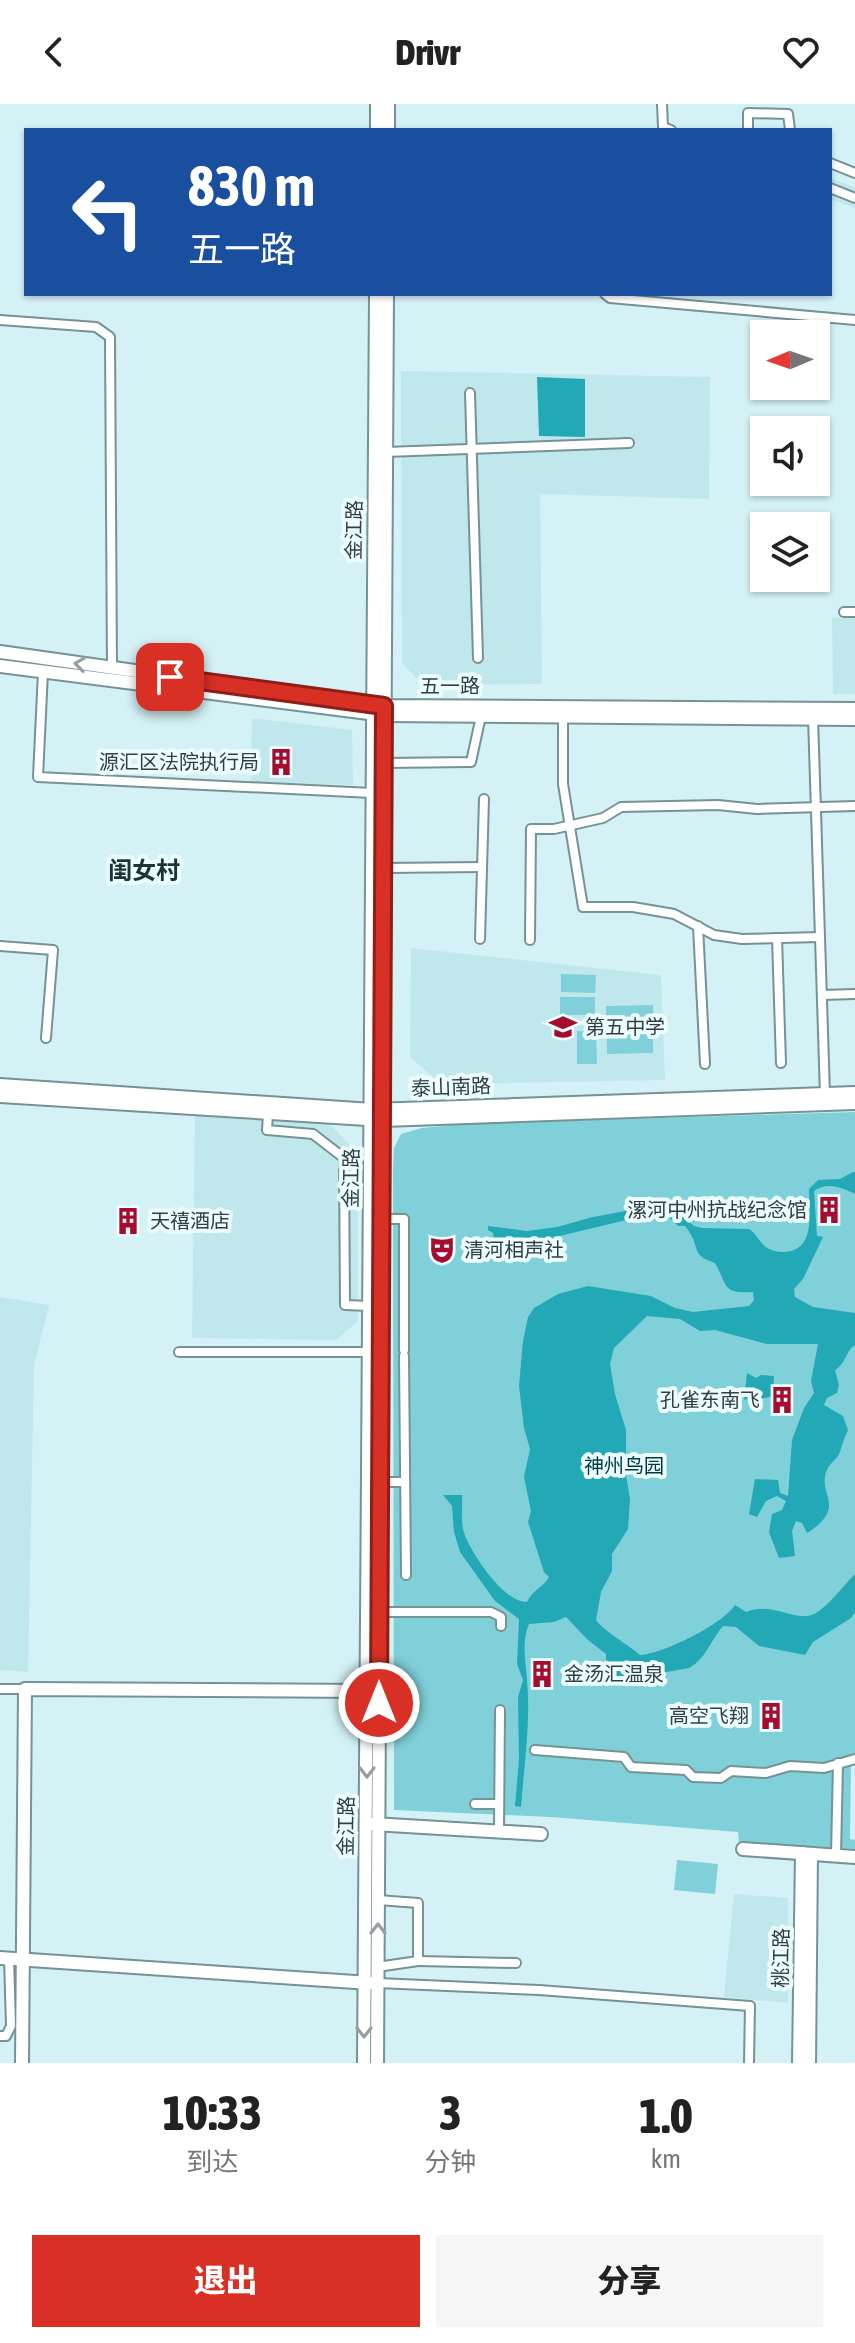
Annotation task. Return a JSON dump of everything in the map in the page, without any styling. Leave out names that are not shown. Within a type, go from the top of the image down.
[{"type":"street","points":[[377,104],[377,128]]},
{"type":"street","points":[[388,104],[388,128]]},
{"type":"street","points":[[662,104],[663,127],[666,128]]},
{"type":"street","points":[[748,128],[748,113],[788,114],[790,128]]},
{"type":"street","points":[[832,164],[855,173]]},
{"type":"street","points":[[832,189],[855,198]]},
{"type":"street","name":"金江路","points":[[376,296],[378,710],[385,763],[384,868],[378,925]]},
{"type":"street","name":"金江路","points":[[377,2063],[371,1983],[377,1967],[378,1900],[367,1691],[376,1306],[378,925],[372,793],[378,710],[386,452],[387,296]]},
{"type":"street","points":[[608,296],[855,320]]},
{"type":"street","points":[[0,320],[96,327],[110,337],[112,669]]},
{"type":"street","points":[[470,393],[478,658]]},
{"type":"street","points":[[386,452],[629,443]]},
{"type":"street","points":[[844,612],[855,612]]},
{"type":"street","name":"五一路","points":[[0,652],[378,710],[813,714],[855,719]]},
{"type":"street","name":"五一路","points":[[0,666],[378,710],[481,716],[813,714],[855,709]]},
{"type":"street","points":[[43,672],[38,777],[372,793]]},
{"type":"street","points":[[813,714],[825,1099]]},
{"type":"street","points":[[385,763],[471,762],[481,716]]},
{"type":"street","points":[[563,717],[563,784],[583,907],[633,907],[674,914],[714,935],[742,939],[820,937]]},
{"type":"street","points":[[480,939],[484,799]]},
{"type":"street","points":[[530,940],[531,829],[554,829],[603,818],[621,807],[718,805],[757,809],[855,806]]},
{"type":"street","points":[[384,868],[482,867]]},
{"type":"street","points":[[698,926],[705,1064]]},
{"type":"street","points":[[777,938],[781,1063]]},
{"type":"street","points":[[0,946],[53,950],[46,1038]]},
{"type":"street","points":[[822,995],[855,994]]},
{"type":"street","name":"泰山南路","points":[[0,1085],[377,1115]]},
{"type":"street","name":"泰山南路","points":[[0,1096],[227,1105],[268,1113],[377,1115],[825,1099],[855,1093]]},
{"type":"street","name":"泰山南路","points":[[825,1099],[855,1103]]},
{"type":"street","points":[[268,1113],[267,1130],[313,1134],[344,1158],[345,1305],[376,1306]]},
{"type":"street","name":"金江路","points":[[364,2063],[371,1983],[372,1824],[380,1612],[370,1352],[383,1219],[377,1115]]},
{"type":"street","points":[[383,1219],[404,1219],[406,1575]]},
{"type":"street","points":[[179,1352],[370,1352]]},
{"type":"street","points":[[374,1482],[405,1482]]},
{"type":"street","points":[[380,1612],[491,1612],[501,1617],[501,1626]]},
{"type":"street","points":[[0,1689],[367,1691]]},
{"type":"street","points":[[0,2036],[6,2036],[11,2026],[10,1959],[25,1689]]},
{"type":"street","points":[[499,1830],[500,1710]]},
{"type":"street","points":[[535,1750],[624,1757],[631,1767],[686,1770],[693,1777],[721,1778],[731,1771],[766,1773],[790,1766],[824,1768],[855,1759]]},
{"type":"street","points":[[836,1856],[838,1763]]},
{"type":"street","points":[[475,1804],[499,1804]]},
{"type":"street","points":[[372,1824],[541,1834]]},
{"type":"street","points":[[743,1849],[855,1857]]},
{"type":"street","name":"桃江路","points":[[799,2063],[807,1853]]},
{"type":"street","name":"桃江路","points":[[807,1853],[809,2063]]},
{"type":"street","points":[[378,1900],[418,1903],[418,1961]]},
{"type":"street","points":[[10,1959],[371,1983],[539,1990],[750,2006],[749,2063]]},
{"type":"street","points":[[10,1959],[22,2063]]},
{"type":"street","points":[[377,1967],[418,1961],[516,1963]]},
{"type":"shaded area","points":[[832,179],[855,187],[855,208],[832,200]]},
{"type":"shaded area","points":[[401,371],[710,377],[709,499],[540,494],[542,684],[423,685],[402,663]]},
{"type":"shaded area","points":[[537,377],[585,379],[585,437],[539,436]]},
{"type":"shaded area","points":[[832,618],[855,618],[855,694],[833,694]]},
{"type":"shaded area","points":[[252,718],[352,730],[353,785],[251,782]]},
{"type":"shaded area","name":"第五中学","points":[[411,948],[661,975],[665,1080],[463,1084],[463,1080],[438,1081],[410,1057]]},
{"type":"shaded area","points":[[195,1115],[329,1123],[358,1154],[358,1321],[336,1340],[192,1338]]},
{"type":"shaded area","points":[[853,1172],[855,1194],[830,1186],[814,1191],[817,1236],[823,1237],[803,1279],[794,1289],[795,1297],[813,1307],[855,1313],[855,1345],[835,1370],[839,1385],[837,1393],[827,1398],[824,1405],[843,1416],[848,1430],[825,1479],[829,1501],[826,1516],[807,1533],[802,1523],[796,1521],[792,1531],[795,1556],[779,1558],[769,1532],[772,1514],[782,1510],[786,1501],[777,1496],[766,1501],[757,1517],[749,1514],[755,1479],[778,1480],[780,1493],[788,1496],[792,1440],[804,1408],[814,1393],[811,1381],[818,1344],[767,1344],[715,1330],[700,1331],[680,1319],[647,1316],[614,1348],[610,1364],[626,1430],[626,1475],[630,1499],[628,1529],[612,1554],[612,1571],[601,1592],[596,1620],[640,1655],[677,1644],[706,1629],[735,1605],[746,1612],[765,1609],[799,1616],[814,1614],[855,1574],[855,1612],[851,1618],[813,1642],[805,1655],[759,1646],[736,1627],[723,1626],[704,1655],[689,1668],[611,1682],[601,1676],[600,1668],[606,1662],[606,1654],[566,1617],[554,1622],[529,1624],[525,1645],[527,1744],[521,1807],[515,1806],[519,1759],[518,1697],[523,1680],[517,1664],[519,1619],[495,1601],[460,1552],[454,1532],[452,1506],[443,1495],[462,1495],[464,1533],[474,1552],[499,1586],[518,1600],[527,1602],[549,1577],[544,1572],[528,1522],[531,1511],[524,1477],[530,1449],[519,1386],[523,1341],[528,1317],[534,1308],[558,1294],[588,1286],[651,1296],[675,1308],[693,1312],[749,1306],[754,1300],[753,1292],[730,1290],[715,1263],[698,1253],[685,1226],[678,1226],[660,1212],[547,1239],[521,1238],[515,1247],[493,1246],[493,1233],[488,1226],[527,1231],[642,1208],[672,1207],[694,1226],[749,1229],[768,1248],[785,1252],[802,1245],[806,1237],[810,1219],[809,1189],[818,1180],[840,1179]]},
{"type":"shaded area","points":[[0,1297],[49,1305],[34,1365],[28,1672],[0,1670]]},
{"type":"shaded area","points":[[747,1373],[756,1378],[761,1375],[774,1376],[773,1396],[761,1399],[754,1396],[744,1400]]},
{"type":"shaded area","points":[[734,1894],[788,1898],[788,2003],[724,1997]]},
{"type":"green space","points":[[561,974],[596,975],[595,993],[561,992]]},
{"type":"green space","points":[[560,997],[595,997],[595,1015],[560,1015]]},
{"type":"green space","points":[[653,1005],[653,1053],[607,1054],[606,1006]]},
{"type":"green space","points":[[577,1031],[596,1031],[597,1064],[577,1064]]},
{"type":"green space","name":"神州鸟园","points":[[855,1112],[855,1765],[851,1765],[850,1839],[855,1840],[855,1849],[739,1842],[738,1832],[551,1817],[394,1810],[393,1168],[394,1148],[401,1134],[422,1128],[466,1124]]},
{"type":"green space","points":[[677,1860],[718,1864],[715,1894],[674,1890]]},
{"type":"place","name":"源汇区法院执行局","points":[[281,762]]},
{"type":"place","name":"第五中学","points":[[563,1027]]},
{"type":"place","name":"漯河中州抗战纪念馆","points":[[829,1210]]},
{"type":"place","name":"天禧酒店","points":[[128,1221]]},
{"type":"place","name":"清河相声社","points":[[442,1250]]},
{"type":"place","name":"孔雀东南飞","points":[[782,1400]]},
{"type":"place","name":"金汤汇温泉","points":[[542,1674]]},
{"type":"place","name":"高空飞翔","points":[[771,1716]]},
{"type":"district","name":"闺女村","points":[[144,871]]},
{"type":"route","points":[[170,677],[384,706],[379,1703]]}]
